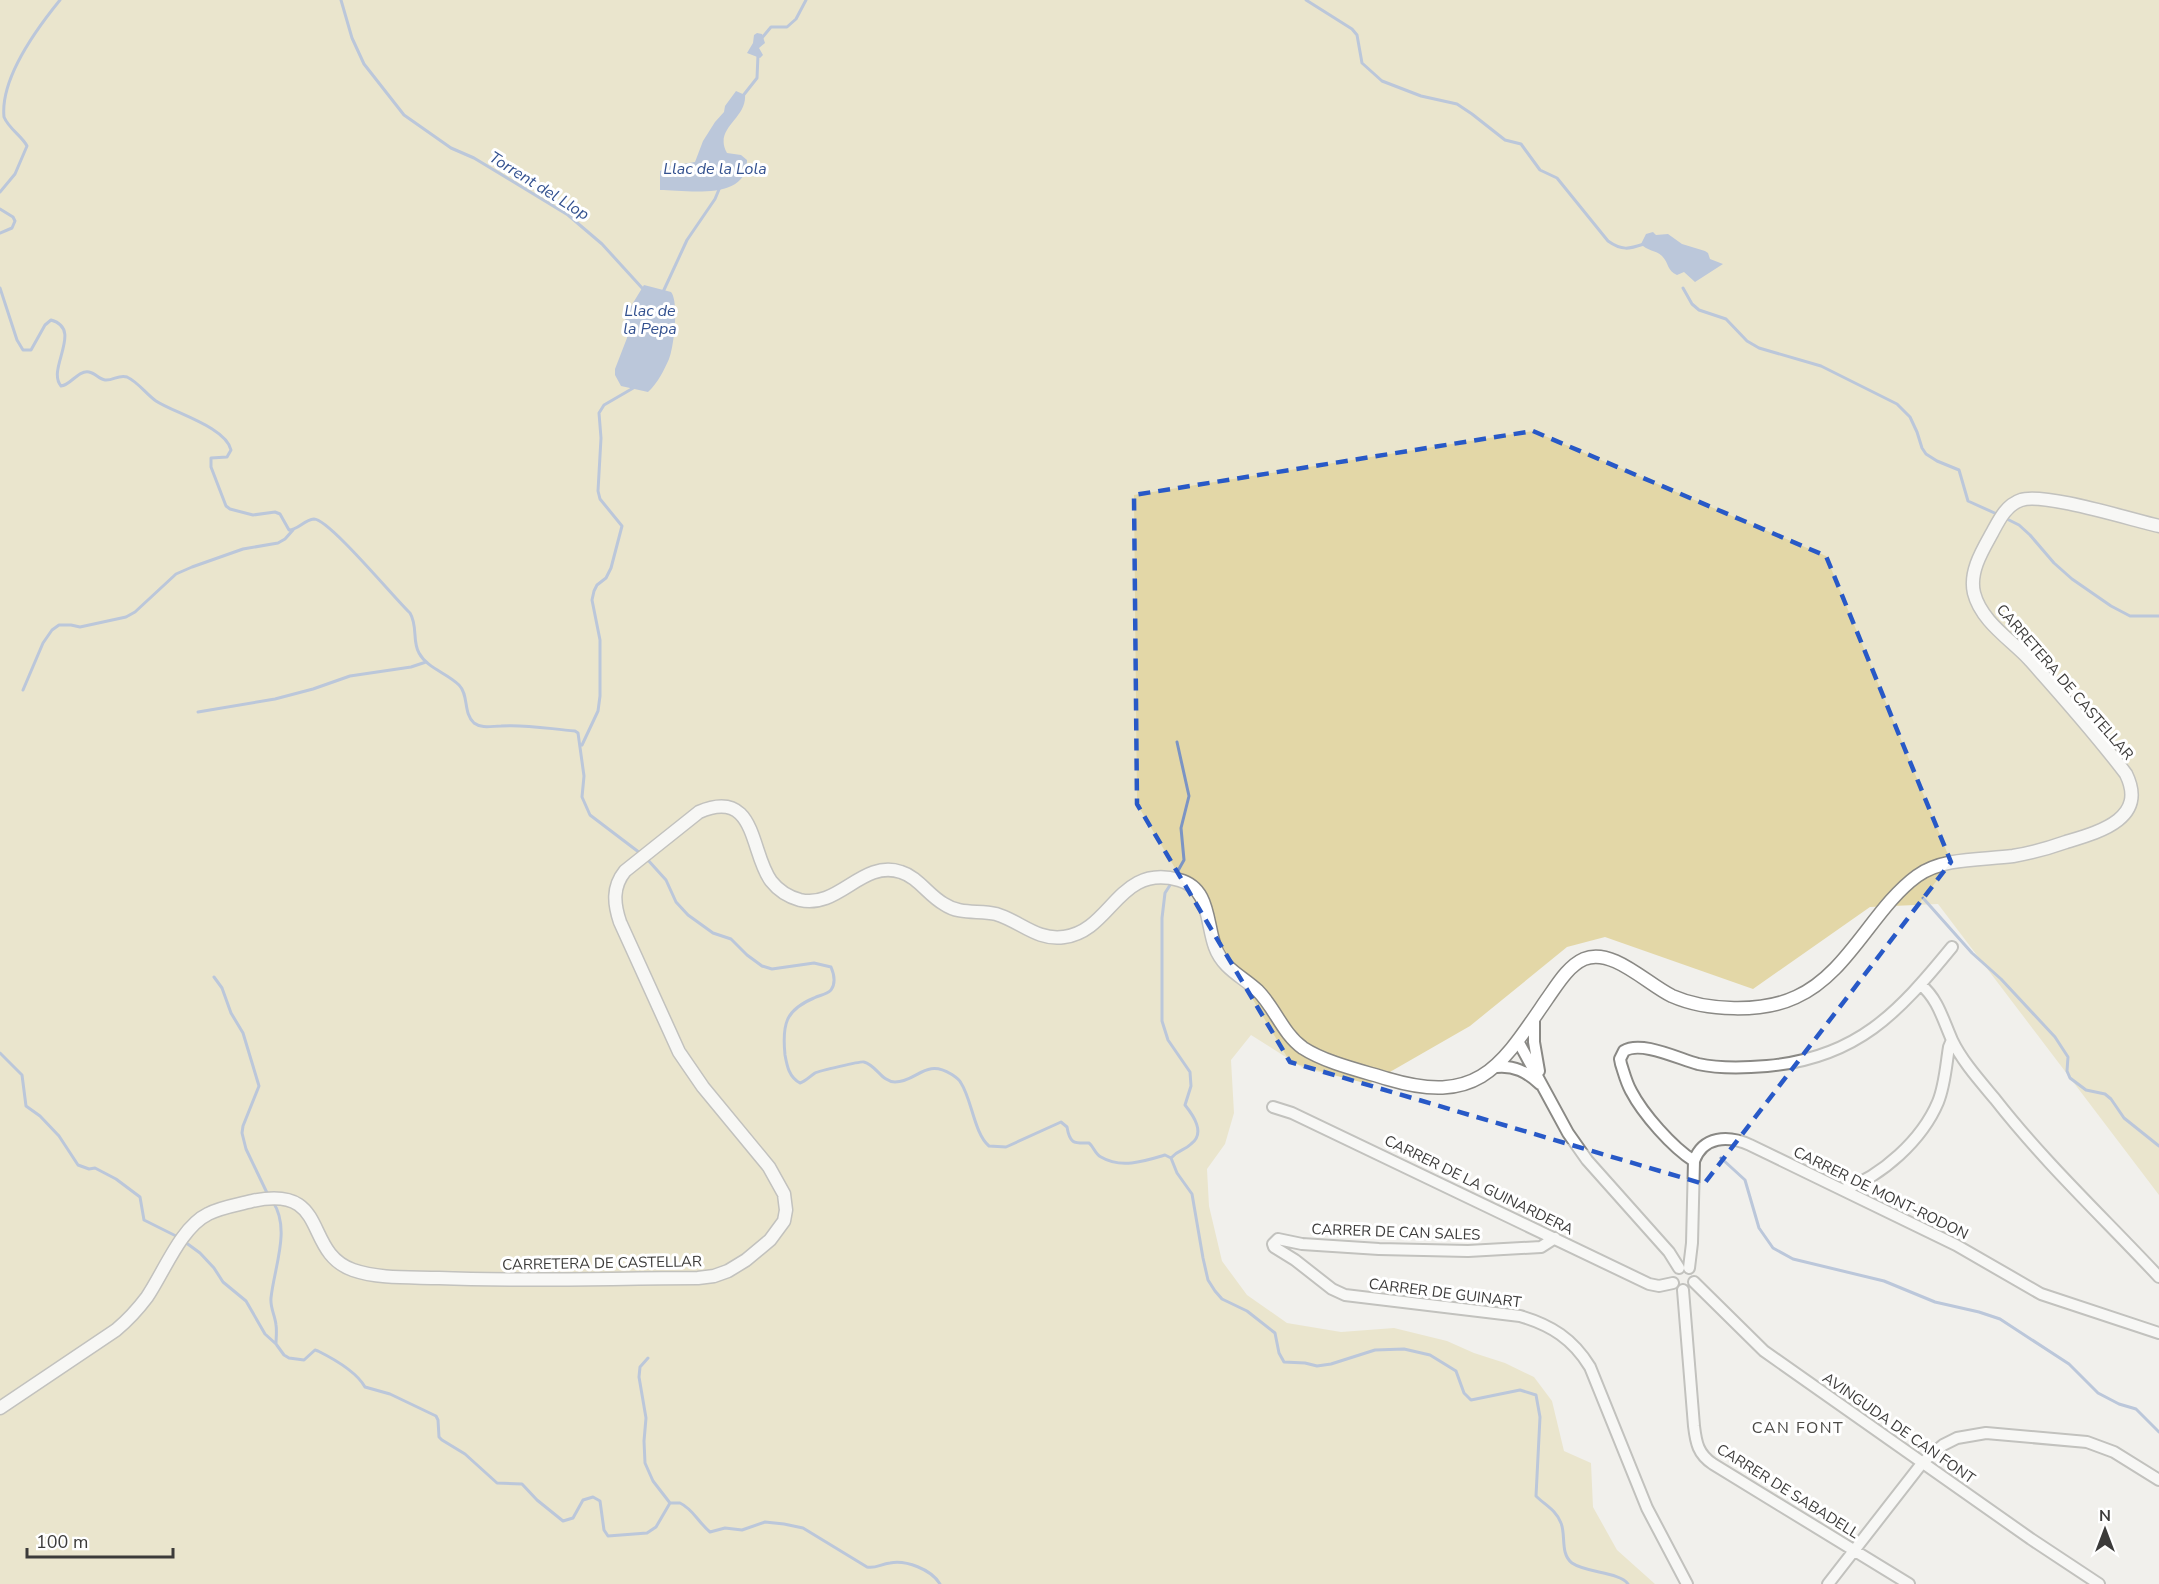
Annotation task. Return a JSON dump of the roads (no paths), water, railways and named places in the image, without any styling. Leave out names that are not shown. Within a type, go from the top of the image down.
[{"type":"street","name":"CARRETERA DE CASTELLAR","points":[[0,1408],[129,1319],[147,1296],[193,1224],[206,1214],[225,1207],[261,1199],[277,1198],[294,1202],[307,1212],[325,1246],[337,1261],[352,1270],[375,1275],[483,1280],[707,1277],[728,1271],[746,1260],[770,1240],[784,1221],[786,1210],[784,1194],[769,1167],[704,1087],[679,1052],[616,912],[615,892],[620,878],[699,812],[713,807],[733,810],[745,820],[752,831],[760,858],[770,880],[789,896],[811,901],[832,896],[874,872],[897,870],[914,879],[937,900],[952,909],[997,915],[1033,933],[1047,937],[1070,936],[1090,925],[1130,886],[1146,879],[1161,877],[1178,879],[1195,888],[1205,903],[1214,942],[1223,962],[1258,991],[1287,1031],[1302,1047],[1355,1068],[1410,1085],[1430,1088],[1450,1087],[1467,1082],[1496,1067],[1518,1041],[1568,972],[1578,962],[1592,957],[1615,961],[1663,991],[1686,1001],[1731,1007],[1784,1002],[1809,990],[1824,978],[1903,889],[1924,872],[1950,864],[2040,850],[2100,831],[2117,822],[2130,804],[2132,791],[2129,779],[2112,755],[2028,658],[1986,616],[1974,592],[1974,574],[1980,555],[2004,512],[2021,500],[2041,497],[2159,526]]},
{"type":"street","points":[[1518,1041],[1568,1133],[1587,1160],[1669,1252],[1684,1268],[1695,1276],[1691,1288],[1683,1290],[1676,1288],[1672,1283],[1672,1275],[1684,1268],[1692,1256],[1694,1161],[1682,1153],[1632,1094],[1620,1059],[1624,1051],[1644,1048],[1715,1067],[1745,1068],[1801,1062],[1831,1052],[1875,1028],[1921,985],[1952,947]]},
{"type":"street","points":[[1921,985],[1930,994],[1946,1023],[1952,1040],[1995,1100],[2049,1164],[2159,1277]]},
{"type":"street","points":[[1534,1019],[1536,1059],[1544,1088]]},
{"type":"street","points":[[1843,1190],[1870,1177],[1891,1161],[1925,1124],[1938,1100],[1948,1047],[1952,1040]]},
{"type":"street","points":[[1496,1067],[1506,1066],[1522,1071],[1544,1088]]},
{"type":"street","name":"CARRER DE LA GUINARDERA","points":[[1273,1107],[1292,1113],[1649,1284],[1659,1286],[1672,1283]]},
{"type":"street","name":"CARRER DE MONT-RODON","points":[[1694,1161],[1700,1149],[1710,1142],[1732,1139],[1750,1145],[1956,1245],[2041,1294],[2159,1333]]},
{"type":"street","name":"CARRER DE CAN SALES","points":[[1273,1244],[1278,1239],[1282,1239],[1302,1244],[1379,1249],[1468,1251],[1541,1247],[1555,1238]]},
{"type":"street","name":"CARRER DE GUINART","points":[[1273,1244],[1332,1289],[1345,1295],[1520,1316],[1552,1328],[1572,1343],[1590,1367],[1647,1508],[1687,1584]]},
{"type":"street","name":"AVINGUDA DE CAN FONT","points":[[1694,1282],[1764,1351],[2031,1539],[2099,1584]]},
{"type":"street","name":"CARRER DE SABADELL","points":[[1683,1290],[1694,1426],[1696,1441],[1702,1455],[1713,1464],[1909,1584]]},
{"type":"street","points":[[1828,1584],[1923,1462],[1950,1441],[1976,1434],[2064,1439],[2101,1446],[2159,1480]]},
{"type":"water","points":[[757,33],[762,34],[765,43],[759,48],[763,55],[760,58],[747,53]]},
{"type":"water","name":"Llac de la Lola","points":[[736,91],[745,95],[744,103],[727,130],[724,144],[727,153],[741,155],[747,160],[745,173],[727,188],[713,191],[660,190],[660,171],[670,166],[695,162],[703,141]]},
{"type":"water","points":[[1653,232],[1656,235],[1668,234],[1682,244],[1705,251],[1710,259],[1723,264],[1695,282],[1684,272],[1677,275],[1671,271],[1662,256],[1641,244],[1646,234]]},
{"type":"water","name":"Llac de la Pepa","points":[[644,285],[671,292],[675,305],[671,353],[658,381],[648,392],[621,386],[615,375],[615,369],[627,338],[625,316]]},
{"type":"waterway","points":[[0,192],[15,174],[27,146],[4,117],[4,102],[8,86],[22,54],[60,0]]},
{"type":"waterway","name":"Torrent del Llop","points":[[341,0],[352,38],[364,64],[404,115],[451,148],[474,158],[568,215],[602,244],[643,289]]},
{"type":"waterway","points":[[761,39],[771,27],[787,27],[796,19],[806,0]]},
{"type":"waterway","points":[[1306,0],[1352,29],[1357,35],[1362,63],[1382,81],[1421,96],[1457,104],[1505,140],[1521,144],[1540,170],[1557,178],[1608,241],[1626,248],[1644,244]]},
{"type":"waterway","points":[[742,97],[757,78],[758,55]]},
{"type":"waterway","points":[[663,292],[687,240],[715,199],[720,187]]},
{"type":"waterway","points":[[0,209],[13,217],[15,221],[12,228],[0,233]]},
{"type":"waterway","points":[[0,288],[17,340],[23,350],[31,350],[45,325],[51,320],[60,325],[65,340],[58,370],[61,386],[85,372],[105,380],[121,376],[127,377],[156,401],[198,421],[220,434],[227,442],[231,450],[227,457],[211,458],[211,467],[226,506],[253,515],[275,512],[280,514],[289,530],[314,519],[322,522],[333,532],[410,613],[419,653],[427,663],[459,685],[464,694],[468,714],[474,723],[484,727],[528,726],[578,733],[584,776],[582,797],[590,815],[640,853]]},
{"type":"waterway","points":[[1683,288],[1692,304],[1699,310],[1726,319],[1747,341],[1759,348],[1821,366],[1897,404],[1910,417],[1926,454],[1959,470],[1968,501],[1999,515]]},
{"type":"waterway","name":"Torrent del Llop","points":[[582,745],[598,711],[600,696],[600,640],[592,600],[597,585],[606,578],[611,568],[622,526],[600,499],[598,491],[601,438],[599,413],[604,405],[635,387]]},
{"type":"waterway","points":[[2005,518],[2019,525],[2030,535],[2054,563],[2072,579],[2111,606],[2130,616],[2159,616]]},
{"type":"waterway","points":[[23,690],[43,643],[52,630],[59,625],[80,627],[126,617],[135,612],[176,574],[243,549],[278,543],[293,530]]},
{"type":"waterway","points":[[198,712],[275,699],[350,676],[411,667],[426,662]]},
{"type":"waterway","points":[[1175,876],[1184,860],[1181,828],[1189,796],[1177,742]]},
{"type":"waterway","points":[[647,859],[666,880],[676,902],[688,915],[713,933],[731,939],[762,966],[772,969],[814,963],[831,967],[834,978],[831,990],[797,1008],[791,1013],[785,1027],[785,1055],[791,1074],[796,1081],[800,1083],[815,1073],[861,1062],[872,1066],[886,1079],[895,1082],[934,1068],[951,1074],[960,1082],[968,1098],[976,1125],[989,1146],[1006,1147],[1061,1122],[1067,1127],[1074,1142],[1089,1143],[1099,1156],[1109,1161],[1125,1163],[1165,1155],[1171,1158]]},
{"type":"waterway","points":[[1172,882],[1165,893],[1162,918],[1162,1021],[1168,1040],[1190,1072],[1191,1086],[1185,1105],[1197,1124],[1198,1135],[1188,1146],[1171,1158],[1177,1173],[1192,1194],[1208,1280],[1215,1291],[1222,1299],[1247,1311],[1275,1333],[1279,1353],[1284,1362],[1317,1366],[1375,1350],[1404,1349],[1430,1355],[1456,1371],[1464,1393],[1471,1400],[1520,1390],[1536,1395],[1540,1417],[1536,1496],[1559,1518],[1566,1555],[1572,1563],[1618,1577],[1628,1584]]},
{"type":"waterway","points":[[1923,898],[1972,953],[2001,979],[2055,1037],[2068,1057],[2067,1071],[2070,1078],[2086,1090],[2105,1094],[2124,1118],[2159,1146]]},
{"type":"waterway","points":[[214,977],[222,988],[231,1013],[243,1033],[259,1086],[242,1133],[246,1149],[269,1197]]},
{"type":"waterway","points":[[0,1053],[22,1075],[26,1106],[40,1116],[59,1136],[78,1165],[89,1169],[95,1168],[116,1179],[140,1197],[144,1220],[180,1238]]},
{"type":"waterway","points":[[1721,1158],[1745,1180],[1759,1228],[1773,1248],[1793,1259],[1884,1281],[1935,1302],[2000,1319],[2069,1364],[2098,1393],[2119,1404],[2136,1409],[2159,1432]]},
{"type":"waterway","points":[[273,1202],[281,1224],[280,1249],[271,1298],[276,1327],[276,1344]]},
{"type":"waterway","points":[[185,1242],[200,1253],[223,1282],[246,1301],[265,1334],[284,1355],[304,1360],[315,1350],[318,1351],[350,1371],[365,1387],[390,1394],[436,1416],[439,1437],[442,1440],[465,1454],[497,1483],[522,1484],[537,1500],[563,1521],[573,1518],[583,1500],[593,1497],[600,1501],[604,1530],[608,1536],[647,1533],[656,1527],[670,1503],[680,1503],[710,1532],[725,1528],[742,1530],[765,1522],[803,1528],[867,1567],[896,1562],[910,1564],[931,1574],[940,1584]]},
{"type":"waterway","points":[[648,1358],[640,1367],[639,1377],[646,1418],[645,1463],[653,1481],[670,1503]]},
{"type":"district","name":"CAN FONT","points":[[1798,1428]]}]
